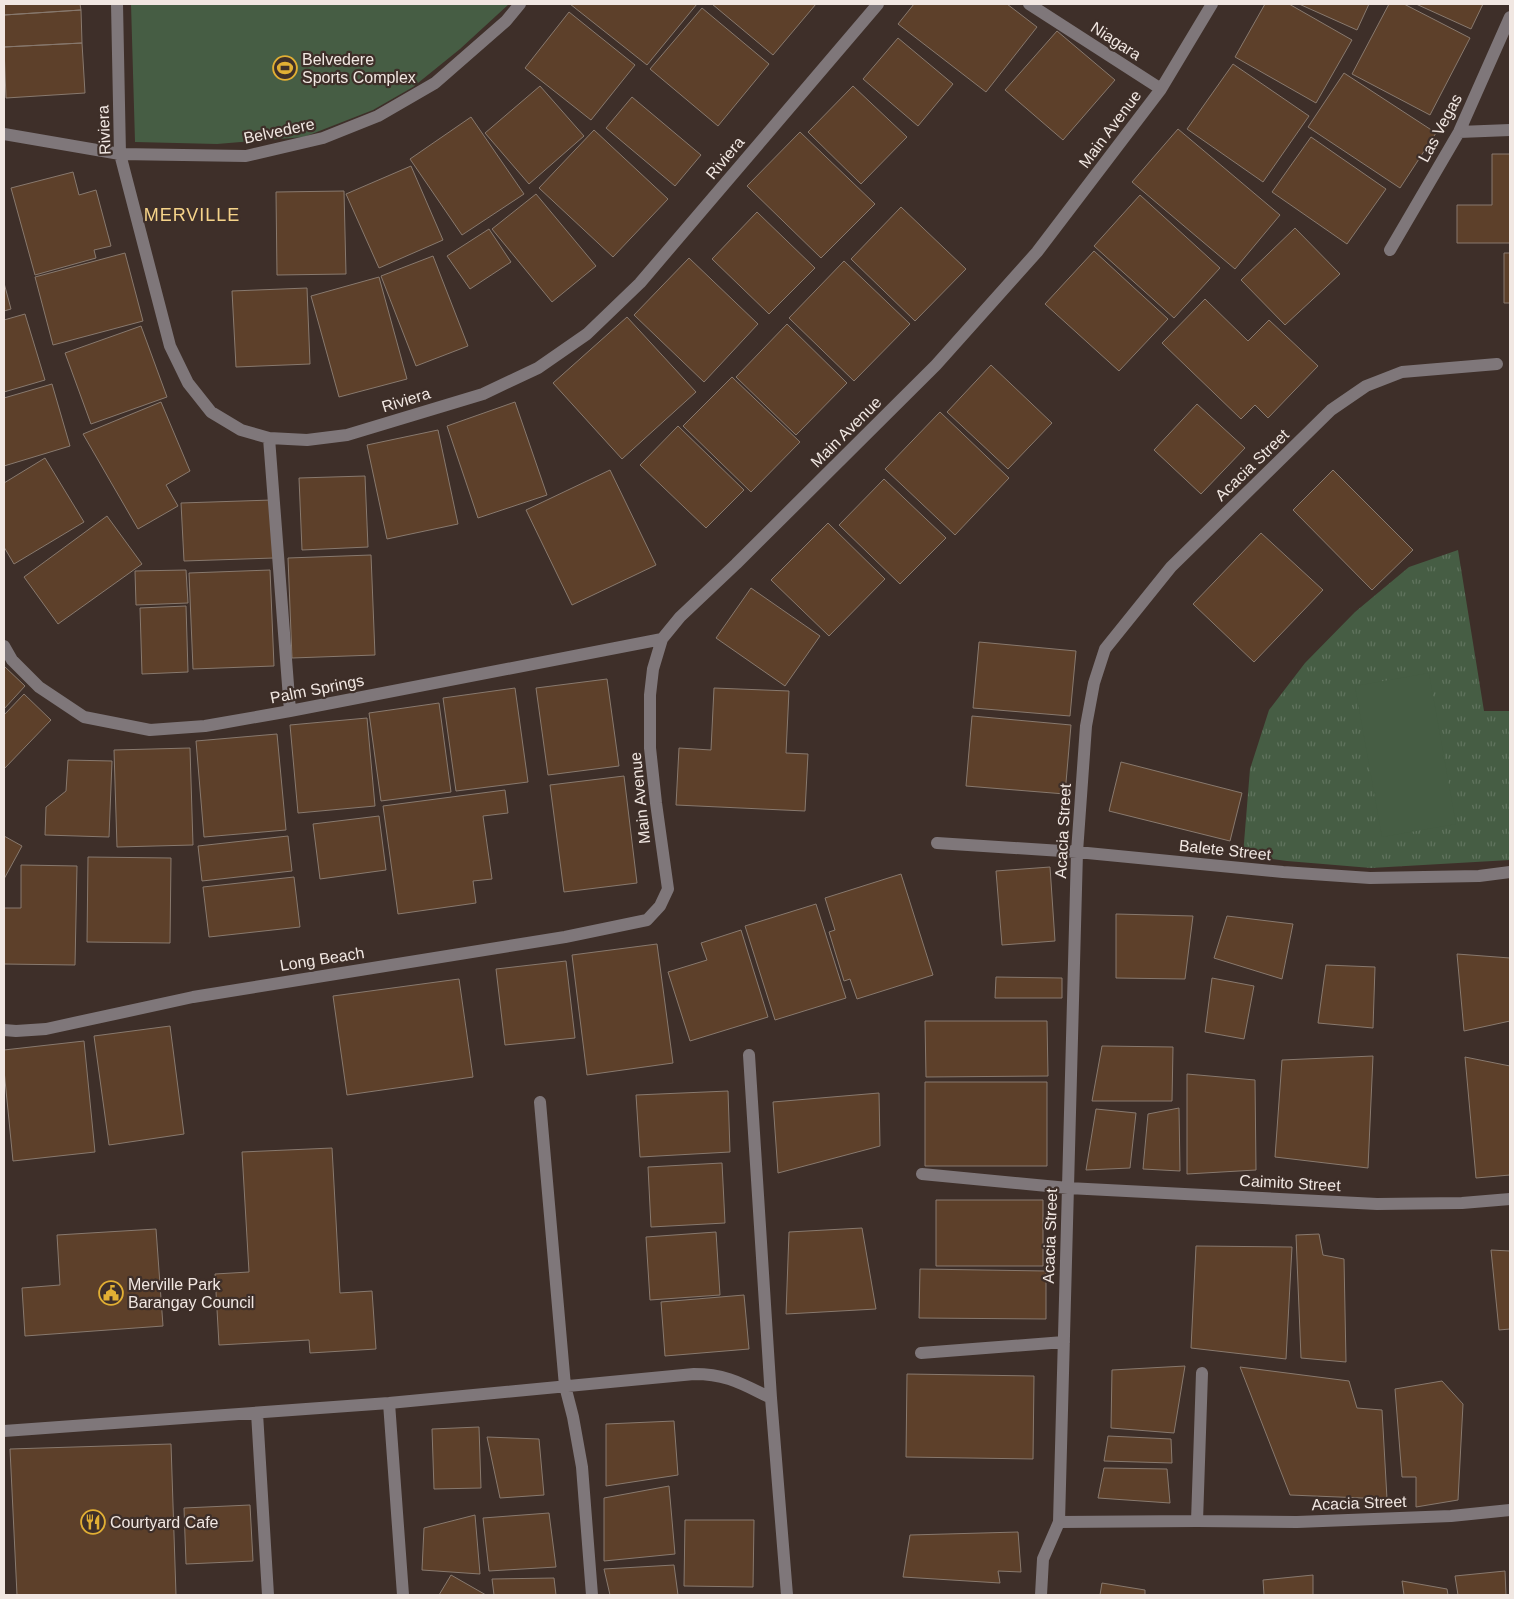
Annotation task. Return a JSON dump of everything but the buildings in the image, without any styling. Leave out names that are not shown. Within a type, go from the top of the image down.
[{"type":"street","name":"Riviera","points":[[117,4],[120,154],[170,346],[188,383],[211,412],[241,430],[269,438],[307,440],[347,435],[484,394],[538,368],[587,334],[640,282],[878,4]]},
{"type":"street","name":"Belvedere","points":[[4,134],[120,154],[246,156],[323,138],[378,116],[435,83],[506,21],[520,4]]},
{"type":"street","name":"Niagara","points":[[1029,4],[1161,89]]},
{"type":"street","name":"Main Avenue","points":[[647,920],[660,906],[668,889],[650,748],[650,695],[653,669],[662,639],[680,617],[936,366],[1037,252],[1161,89],[1212,4]]},
{"type":"street","name":"Las Vegas","points":[[1390,250],[1459,132],[1510,17]]},
{"type":"street","points":[[1459,132],[1510,130]]},
{"type":"street","name":"Acacia Street","points":[[1042,1595],[1043,1559],[1059,1522],[1077,852],[1086,726],[1094,684],[1105,649],[1171,566],[1331,410],[1366,386],[1402,372],[1497,364]]},
{"type":"street","points":[[269,438],[290,712]]},
{"type":"street","name":"Palm Springs","points":[[4,646],[12,660],[39,687],[84,718],[150,730],[205,726],[290,712],[662,639]]},
{"type":"street","name":"Balete Street","points":[[937,843],[1077,852],[1283,872],[1370,878],[1479,876],[1510,872]]},
{"type":"street","name":"Long Beach","points":[[4,1030],[46,1029],[193,997],[565,937],[647,920]]},
{"type":"street","points":[[749,1054],[771,1398],[788,1595]]},
{"type":"street","points":[[540,1102],[565,1386],[582,1467],[592,1595]]},
{"type":"street","name":"Caimito Street","points":[[922,1174],[1068,1188],[1377,1204],[1462,1203],[1510,1199]]},
{"type":"street","points":[[920,1354],[1064,1342]]},
{"type":"street","points":[[1197,1521],[1202,1372]]},
{"type":"street","points":[[4,1431],[389,1403],[694,1374],[712,1374],[733,1379],[771,1398]]},
{"type":"street","points":[[389,1403],[403,1595]]},
{"type":"street","points":[[257,1413],[268,1595]]},
{"type":"street","name":"Acacia Street","points":[[1059,1522],[1297,1522],[1451,1516],[1510,1510]]},
{"type":"green space","name":"Belvedere Sports Complex","points":[[131,4],[509,4],[460,49],[413,87],[373,110],[304,137],[217,144],[135,142]]},
{"type":"green space","points":[[1458,550],[1484,711],[1509,711],[1510,860],[1371,868],[1287,861],[1243,855],[1250,769],[1269,710],[1305,663],[1355,612],[1409,567]]},
{"type":"green space","points":[[1429,673],[1456,824],[1382,837],[1355,686]]},
{"type":"place","name":"Belvedere Sports Complex","points":[[285,68]]},
{"type":"place","name":"Merville Park Barangay Council","points":[[111,1293]]},
{"type":"place","name":"Courtyard Cafe","points":[[93,1522]]},
{"type":"district","name":"MERVILLE","points":[[192,215]]}]
